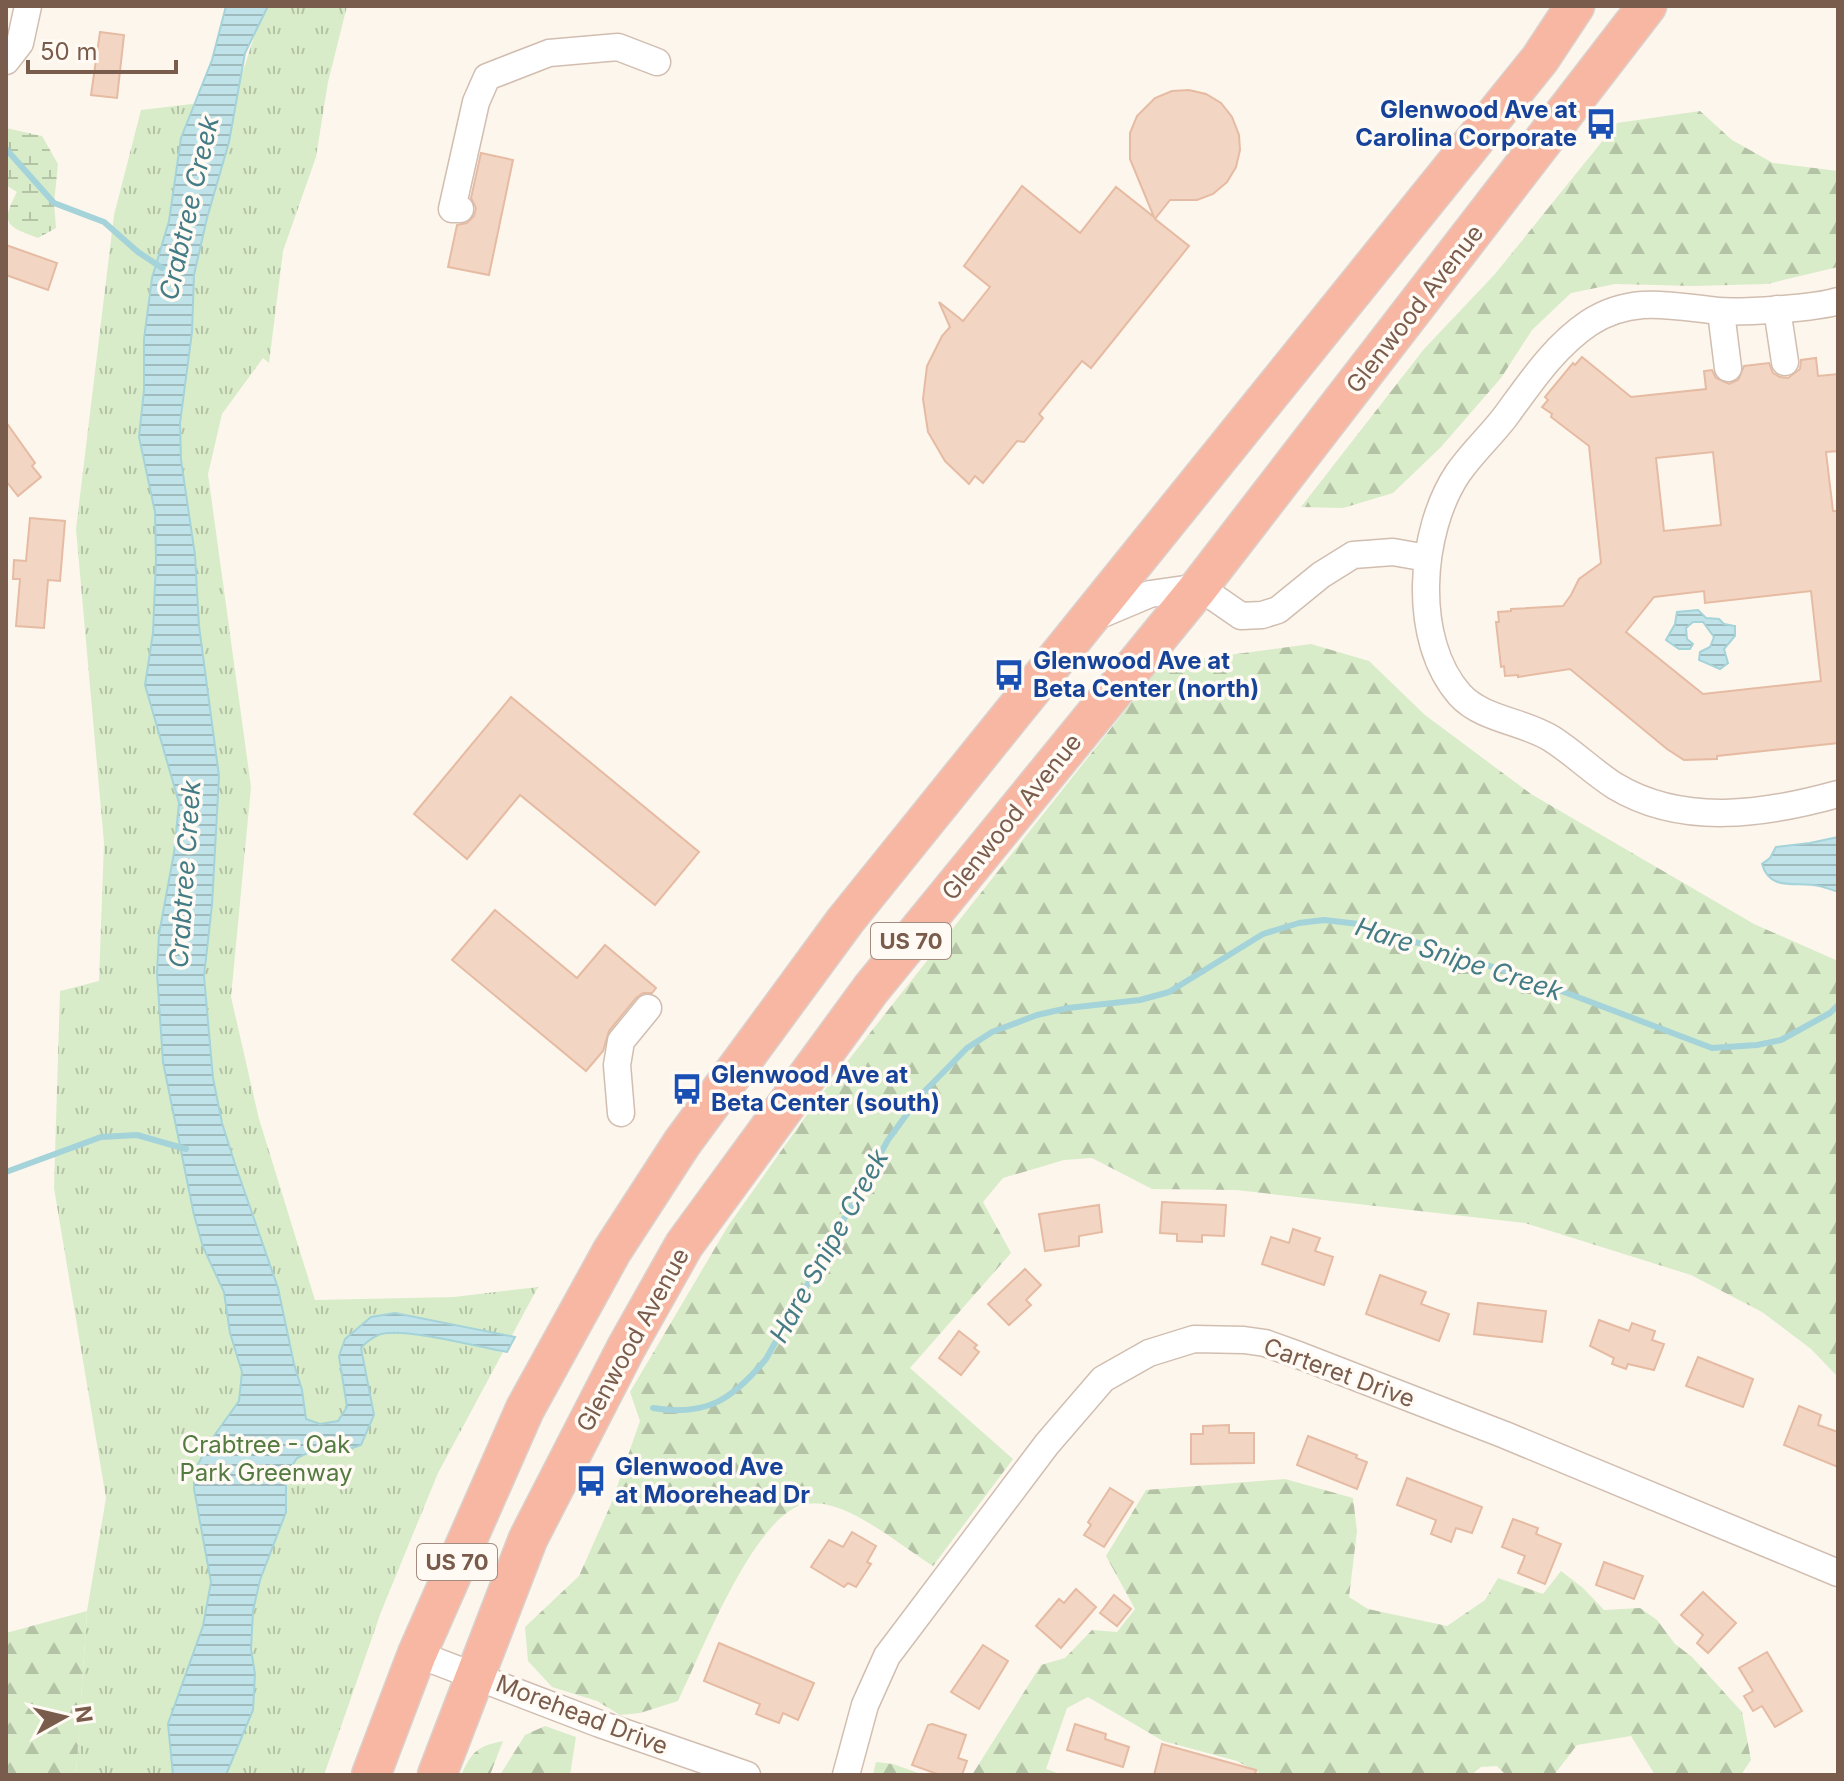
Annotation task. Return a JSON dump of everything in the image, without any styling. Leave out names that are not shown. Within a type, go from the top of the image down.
[{"type":"highway","name":"US 70","points":[[371,1775],[417,1654],[525,1409],[612,1251],[682,1143],[845,921],[1540,59],[1575,6]]},
{"type":"highway","name":"Glenwood Avenue","points":[[437,1775],[528,1539],[626,1348],[684,1245],[871,989],[1199,587],[1634,12]]},
{"type":"street","points":[[6,61],[20,43],[28,6]]},
{"type":"street","points":[[460,209],[452,209],[476,102],[487,77],[549,53],[618,47],[657,62]]},
{"type":"street","points":[[1838,301],[1721,312],[1666,303],[1639,305],[1615,310],[1590,322],[1552,355],[1457,474],[1440,506],[1427,558],[1427,603],[1440,664],[1463,698],[1481,710],[1538,730],[1613,785],[1669,809],[1693,813],[1767,810],[1838,794]]},
{"type":"street","points":[[1777,309],[1785,362]]},
{"type":"street","points":[[1721,312],[1728,368]]},
{"type":"street","points":[[1090,619],[1150,594],[1199,587],[1241,616],[1262,615],[1278,610],[1321,575],[1353,555],[1393,552],[1427,558]]},
{"type":"street","points":[[621,1113],[617,1065],[621,1041],[648,1008]]},
{"type":"street","name":"Carteret Drive","points":[[846,1775],[865,1705],[887,1656],[1047,1444],[1103,1379],[1149,1353],[1194,1339],[1209,1337],[1254,1342],[1301,1356],[1505,1435],[1838,1573]]},
{"type":"street","name":"Morehead Drive","points":[[417,1654],[600,1724],[747,1775]]},
{"type":"green space","name":"Crabtree - Oak Park Greenway","points":[[264,6],[347,6],[328,82],[316,157],[283,251],[269,363],[263,358],[222,414],[208,474],[251,787],[231,997],[259,1119],[315,1300],[454,1297],[538,1287],[438,1473],[381,1612],[324,1775],[76,1775],[87,1611],[106,1498],[54,1188],[60,991],[99,981],[104,843],[76,529],[114,215],[141,110],[234,99]]},
{"type":"green space","points":[[1700,111],[1732,140],[1773,163],[1838,171],[1838,267],[1767,284],[1615,284],[1571,293],[1532,330],[1501,378],[1441,447],[1393,493],[1343,508],[1301,507],[1424,349],[1495,274],[1617,123]]},
{"type":"green space","points":[[6,128],[42,136],[58,164],[54,203],[56,228],[38,238],[13,227],[9,222],[9,211],[17,192],[6,185]]},
{"type":"green space","points":[[1311,644],[1369,661],[1425,715],[1531,794],[1754,924],[1838,961],[1838,1377],[1811,1349],[1762,1312],[1691,1275],[1525,1223],[1236,1190],[1152,1189],[1092,1158],[1064,1160],[1003,1178],[983,1202],[1011,1253],[910,1368],[1013,1459],[933,1566],[855,1515],[825,1504],[801,1505],[780,1518],[745,1564],[678,1701],[640,1713],[620,1715],[597,1701],[552,1687],[528,1661],[525,1627],[579,1576],[611,1504],[640,1421],[630,1392],[728,1226],[820,1096],[1162,664]]},
{"type":"green space","points":[[1285,1479],[1353,1498],[1357,1531],[1349,1597],[1368,1609],[1447,1626],[1485,1600],[1498,1578],[1543,1594],[1561,1571],[1604,1610],[1640,1608],[1657,1620],[1675,1644],[1692,1657],[1742,1712],[1751,1760],[1741,1775],[1655,1775],[1631,1736],[1577,1745],[1554,1775],[1506,1775],[1497,1766],[1481,1767],[1471,1775],[1263,1775],[1237,1761],[1163,1741],[1088,1697],[1067,1708],[1046,1769],[1063,1775],[972,1775],[1041,1665],[1065,1658],[1092,1630],[1117,1632],[1135,1609],[1106,1556],[1146,1490]]},
{"type":"green space","points":[[87,1611],[76,1775],[6,1775],[6,1633]]},
{"type":"green space","points":[[545,1726],[576,1737],[570,1775],[500,1775],[525,1735]]},
{"type":"green space","points":[[503,1741],[490,1775],[461,1775],[477,1751]]},
{"type":"green space","points":[[876,1762],[893,1764],[924,1775],[873,1775]]},
{"type":"water","name":"Crabtree Creek","points":[[226,6],[268,6],[245,53],[229,142],[194,275],[192,332],[180,423],[181,460],[195,555],[199,626],[219,776],[212,905],[204,976],[213,1078],[222,1123],[278,1288],[306,1419],[320,1424],[338,1421],[347,1407],[339,1356],[345,1339],[371,1317],[395,1313],[515,1337],[507,1352],[393,1333],[375,1336],[361,1348],[374,1415],[361,1445],[341,1452],[314,1450],[297,1458],[286,1475],[286,1512],[260,1580],[253,1611],[253,1710],[226,1775],[173,1775],[168,1724],[203,1626],[211,1582],[194,1489],[194,1472],[209,1443],[239,1401],[242,1372],[230,1333],[224,1292],[203,1247],[194,1215],[163,1062],[157,973],[159,934],[174,853],[179,803],[145,685],[153,633],[155,512],[139,437],[144,390],[144,339],[152,278],[169,221],[181,138],[212,60]]},
{"type":"water","points":[[1698,610],[1706,618],[1719,619],[1724,624],[1735,626],[1735,636],[1724,649],[1728,663],[1720,669],[1699,660],[1700,652],[1710,647],[1714,637],[1703,622],[1693,622],[1686,628],[1687,639],[1693,644],[1690,649],[1679,649],[1666,640],[1675,624],[1677,612]]},
{"type":"water","points":[[1838,837],[1838,892],[1819,886],[1777,882],[1766,873],[1762,864],[1776,847]]},
{"type":"building","points":[[100,32],[124,35],[117,98],[91,95]]},
{"type":"building","points":[[1189,90],[1206,94],[1221,103],[1232,117],[1239,135],[1236,167],[1227,182],[1213,194],[1197,200],[1170,200],[1155,219],[1189,246],[1091,368],[1082,361],[1039,414],[1043,418],[1024,442],[1017,441],[983,483],[975,476],[969,484],[945,461],[928,432],[923,399],[927,366],[950,327],[939,302],[963,321],[990,287],[964,266],[1022,186],[1080,233],[1116,187],[1154,217],[1130,159],[1130,133],[1137,116],[1155,98],[1172,91]]},
{"type":"building","points":[[481,153],[513,160],[489,275],[448,267],[457,225],[467,223],[474,216],[476,208],[471,198]]},
{"type":"building","points":[[6,245],[57,263],[48,290],[6,275]]},
{"type":"building","points":[[1582,357],[1631,397],[1706,389],[1704,371],[1712,370],[1716,378],[1729,384],[1738,380],[1744,366],[1769,363],[1773,373],[1788,378],[1800,369],[1801,360],[1816,358],[1818,376],[1838,374],[1838,451],[1826,452],[1833,511],[1838,511],[1838,743],[1717,756],[1717,759],[1684,760],[1570,669],[1505,676],[1504,666],[1501,667],[1496,622],[1499,622],[1498,612],[1563,606],[1579,579],[1601,563],[1589,446],[1542,407],[1548,400],[1545,397],[1573,363],[1575,365]],"holes":[[[1713,452],[1721,525],[1664,531],[1656,458]],[[1704,591],[1705,603],[1811,591],[1821,681],[1703,694],[1626,632],[1654,597]]]},
{"type":"building","points":[[6,422],[35,463],[32,466],[41,477],[18,496],[6,481]]},
{"type":"building","points":[[30,518],[65,521],[60,581],[48,580],[44,628],[16,626],[20,579],[13,579],[14,560],[26,561]]},
{"type":"building","points":[[511,697],[699,852],[655,905],[520,795],[467,859],[414,814]]},
{"type":"building","points":[[495,910],[577,978],[605,945],[656,988],[652,993],[643,993],[636,998],[609,1031],[603,1051],[586,1071],[452,960]]},
{"type":"building","points":[[1162,1202],[1226,1205],[1224,1236],[1202,1235],[1202,1242],[1177,1241],[1177,1234],[1160,1233]]},
{"type":"building","points":[[1099,1205],[1102,1232],[1079,1236],[1079,1246],[1045,1251],[1039,1214]]},
{"type":"building","points":[[1293,1229],[1320,1238],[1315,1251],[1333,1257],[1324,1285],[1262,1264],[1271,1237],[1289,1243]]},
{"type":"building","points":[[1025,1269],[1041,1285],[1026,1300],[1031,1305],[1009,1325],[988,1304]]},
{"type":"building","points":[[1380,1275],[1426,1292],[1421,1304],[1449,1314],[1439,1341],[1366,1314]]},
{"type":"building","points":[[1478,1303],[1546,1311],[1542,1342],[1474,1334]]},
{"type":"building","points":[[1599,1320],[1629,1331],[1632,1323],[1655,1331],[1652,1340],[1664,1344],[1654,1370],[1628,1364],[1626,1369],[1612,1364],[1614,1358],[1590,1346]]},
{"type":"building","points":[[959,1331],[977,1345],[974,1348],[979,1352],[961,1375],[939,1358]]},
{"type":"building","points":[[1698,1357],[1753,1379],[1743,1407],[1686,1386]]},
{"type":"building","points":[[1799,1406],[1821,1415],[1818,1425],[1838,1432],[1838,1467],[1784,1445]]},
{"type":"building","points":[[1229,1425],[1229,1433],[1254,1433],[1254,1463],[1191,1464],[1191,1434],[1203,1434],[1203,1426]]},
{"type":"building","points":[[1308,1436],[1367,1462],[1357,1489],[1297,1465]]},
{"type":"building","points":[[1407,1478],[1482,1507],[1472,1533],[1456,1528],[1451,1542],[1431,1534],[1436,1520],[1397,1505]]},
{"type":"building","points":[[1110,1488],[1133,1502],[1104,1547],[1084,1535],[1091,1525],[1088,1522]]},
{"type":"building","points":[[1513,1519],[1538,1528],[1536,1534],[1561,1544],[1545,1584],[1518,1573],[1525,1556],[1502,1547]]},
{"type":"building","points":[[852,1532],[876,1546],[867,1562],[871,1564],[856,1587],[848,1583],[844,1587],[811,1567],[829,1540],[843,1547]]},
{"type":"building","points":[[1604,1562],[1643,1576],[1634,1599],[1596,1585]]},
{"type":"building","points":[[1076,1589],[1096,1607],[1061,1648],[1036,1626],[1059,1599],[1064,1603]]},
{"type":"building","points":[[1703,1592],[1736,1623],[1708,1653],[1697,1643],[1703,1635],[1681,1615]]},
{"type":"building","points":[[1114,1595],[1131,1609],[1117,1626],[1100,1613]]},
{"type":"building","points":[[719,1643],[814,1683],[798,1720],[783,1713],[779,1723],[756,1714],[760,1704],[704,1681]]},
{"type":"building","points":[[983,1645],[1008,1661],[979,1709],[951,1692]]},
{"type":"building","points":[[1767,1652],[1802,1711],[1775,1727],[1762,1706],[1753,1711],[1744,1696],[1753,1691],[1739,1668]]},
{"type":"building","points":[[1075,1724],[1106,1734],[1105,1739],[1129,1747],[1123,1767],[1067,1750]]},
{"type":"building","points":[[928,1725],[966,1735],[958,1758],[967,1761],[962,1775],[940,1775],[912,1765]]},
{"type":"building","points":[[1162,1744],[1256,1770],[1255,1775],[1154,1775]]},
{"type":"waterway","name":"Crabtree Creek","points":[[6,149],[54,203],[104,222],[162,268]]},
{"type":"waterway","name":"Hare Snipe Creek","points":[[653,1408],[689,1410],[704,1407],[730,1394],[754,1373],[766,1359],[888,1140],[920,1096],[967,1048],[992,1032],[1037,1015],[1068,1008],[1140,1000],[1169,992],[1263,934],[1299,923],[1324,920],[1359,924],[1530,979],[1712,1048],[1781,1040],[1830,1013],[1838,1005]]},
{"type":"waterway","points":[[6,1172],[101,1137],[137,1135],[186,1149]]},
{"type":"place","name":"Glenwood Ave at Carolina Corporate","points":[[1601,124]]},
{"type":"place","name":"Glenwood Ave at Beta Center (north)","points":[[1009,675]]},
{"type":"place","name":"Glenwood Ave at Beta Center (south)","points":[[687,1089]]},
{"type":"place","name":"Glenwood Ave at Moorehead Dr","points":[[591,1481]]}]
